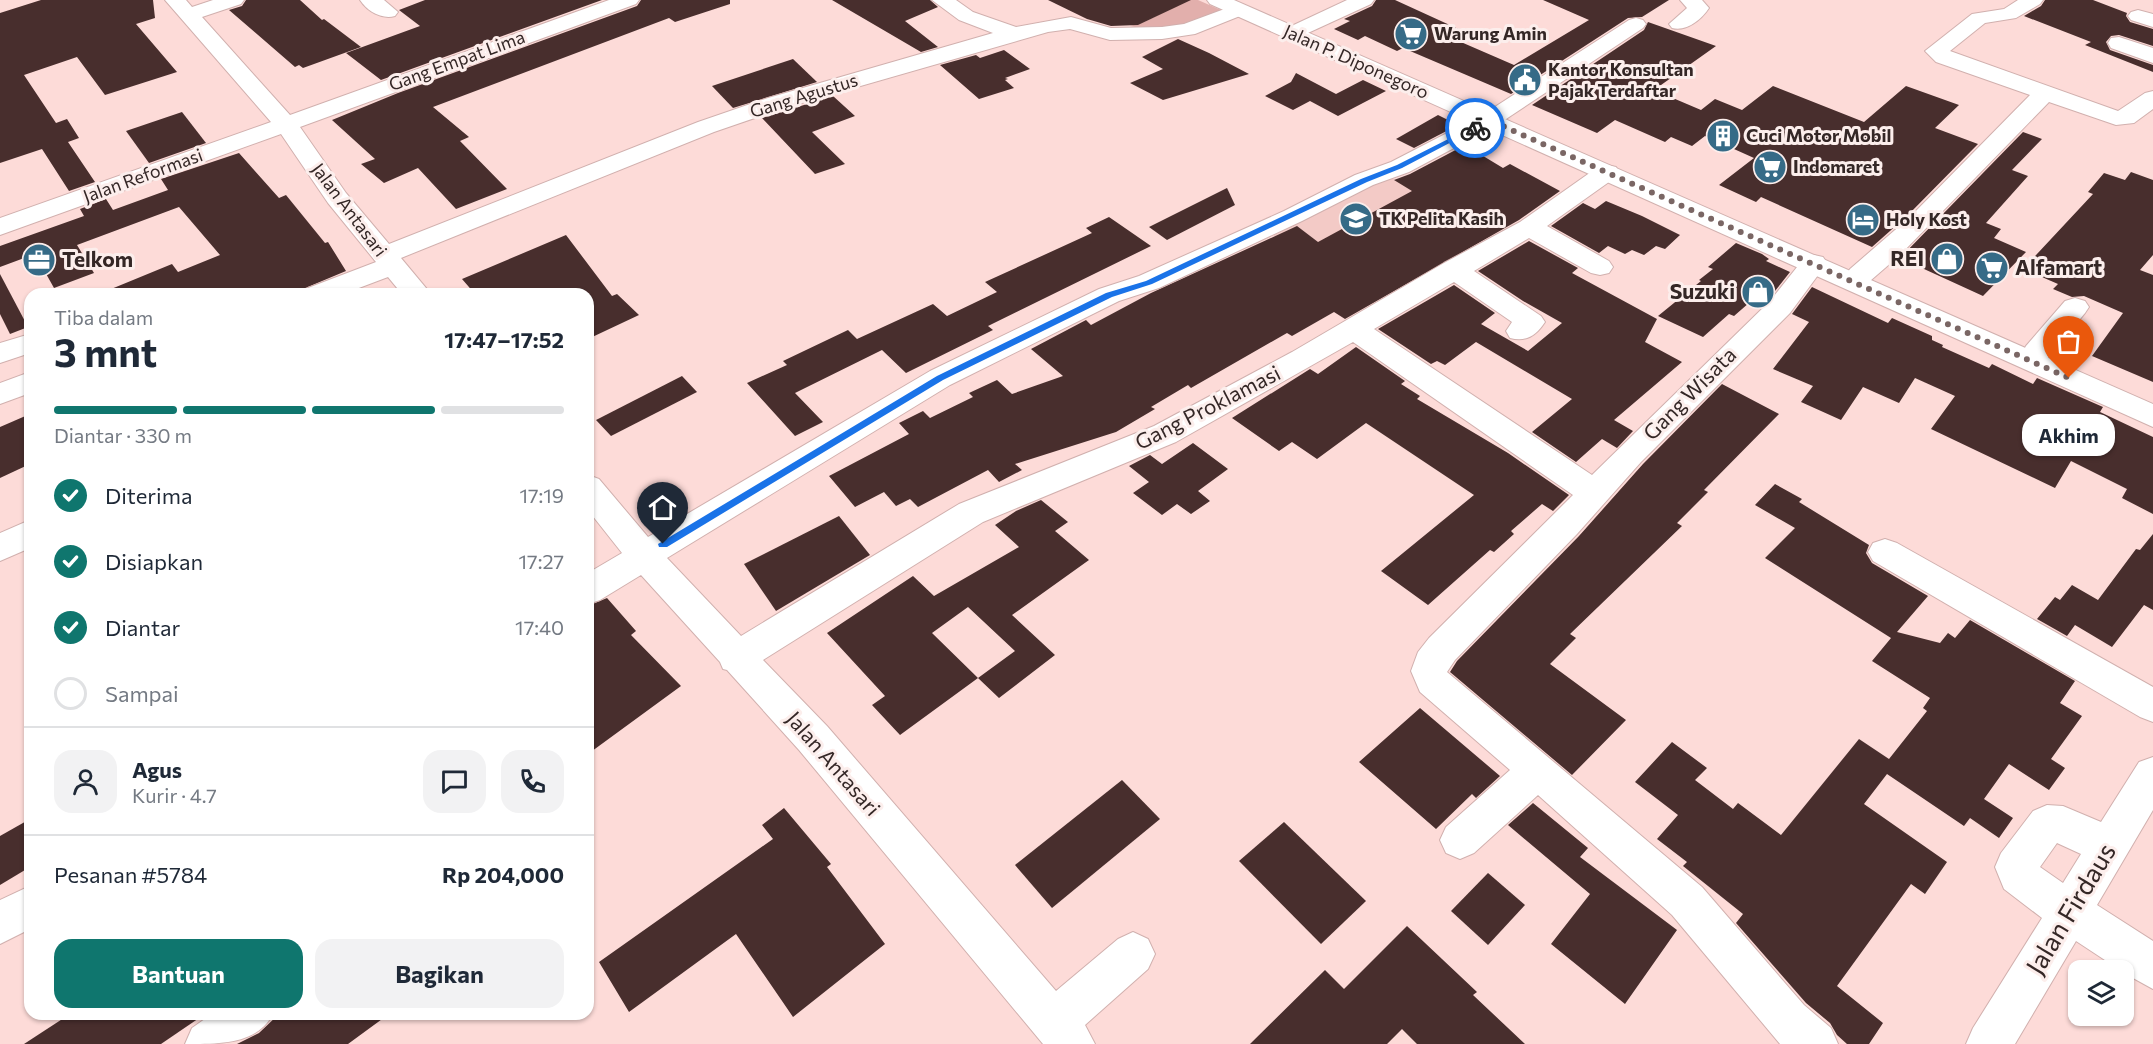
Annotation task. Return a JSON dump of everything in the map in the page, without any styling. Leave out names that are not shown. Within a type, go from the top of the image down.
[{"type":"street","points":[[181,7],[234,0]]},
{"type":"street","points":[[370,0],[388,12]]},
{"type":"street","name":"Gang Empat Lima","points":[[285,123],[629,0]]},
{"type":"street","points":[[942,0],[966,16],[1014,34]]},
{"type":"street","points":[[1295,31],[1364,0]]},
{"type":"street","points":[[1679,24],[1699,8],[1690,0]]},
{"type":"street","points":[[2034,0],[2008,14],[1984,16],[1970,23],[1936,51],[2044,93],[2123,119],[2153,98]]},
{"type":"street","name":"Gang Agustus","points":[[331,288],[388,261],[706,127],[776,103],[1047,26],[1071,23],[1110,34],[1188,30],[1229,3]]},
{"type":"street","name":"Jalan P. Diponegoro","points":[[1229,3],[1492,118],[1860,274],[2153,405]]},
{"type":"street","name":"Jalan Antasari","points":[[181,7],[285,123],[337,198],[412,288]]},
{"type":"street","points":[[594,586],[940,378],[1109,295],[1149,282],[1364,180],[1400,167],[1492,118],[1636,24]]},
{"type":"street","points":[[2119,43],[2153,56]]},
{"type":"street","points":[[1860,274],[1920,223],[1975,164],[2016,127],[2044,93]]},
{"type":"street","name":"Jalan P. Diponegoro","points":[[1492,118],[1607,172],[2153,416]]},
{"type":"street","name":"Jalan Reformasi","points":[[0,227],[54,209],[60,218],[69,218],[134,199],[138,194],[136,180],[285,123]]},
{"type":"street","name":"Gang Proklamasi","points":[[736,658],[971,513],[1165,434],[1302,359],[1529,227],[1607,172]]},
{"type":"street","points":[[1529,227],[1600,267]]},
{"type":"street","name":"Gang Wisata","points":[[1538,770],[1456,699],[1440,688],[1431,679],[1430,663],[1703,380],[1780,308],[1814,263]]},
{"type":"street","points":[[1453,270],[1532,322],[1520,331]]},
{"type":"street","points":[[2036,353],[2075,307]]},
{"type":"street","points":[[1353,328],[1594,493]]},
{"type":"street","points":[[0,353],[24,345]]},
{"type":"street","points":[[0,394],[24,384]]},
{"type":"street","name":"Jalan Antasari","points":[[594,495],[644,556],[736,658],[813,738],[1063,1033]]},
{"type":"street","points":[[0,548],[24,536]]},
{"type":"street","points":[[1886,552],[2153,706]]},
{"type":"street","points":[[1460,840],[1538,770],[1687,901],[1788,1021],[1815,1044]]},
{"type":"street","name":"Jalan Firdaus","points":[[1989,1044],[2153,774]]},
{"type":"street","points":[[2108,848],[2068,827],[2055,823],[2047,824],[2016,867],[2019,875],[2031,886],[2153,967]]},
{"type":"street","points":[[0,923],[24,909]]},
{"type":"street","points":[[1063,1033],[1133,954]]},
{"type":"street","points":[[208,1044],[242,1020]]},
{"type":"shaded area","points":[[1188,0],[1198,0],[1223,11],[1178,27],[1154,29],[1130,26],[1144,22]]},
{"type":"shaded area","name":"TK Pelita Kasih","points":[[1387,175],[1437,204],[1308,263],[1272,234]]},
{"type":"building","points":[[41,0],[153,0],[155,18],[136,24],[177,72],[105,95],[77,57],[24,75],[56,123],[67,119],[79,138],[68,142],[95,182],[69,191],[42,149],[0,163],[0,13]]},
{"type":"building","points":[[246,0],[300,0],[322,20],[324,19],[361,47],[303,68],[299,65],[295,67],[229,10],[242,6]]},
{"type":"building","points":[[425,0],[602,0],[381,80],[346,53],[420,26],[399,10]]},
{"type":"building","points":[[641,0],[730,0],[730,4],[675,22],[669,18],[433,107],[469,137],[460,141],[507,189],[456,209],[418,168],[384,183],[361,164],[375,159],[332,120],[398,93],[637,6]]},
{"type":"building","points":[[832,0],[930,0],[938,7],[905,21],[938,47],[921,52]]},
{"type":"building","points":[[1048,0],[1191,0],[1138,25],[1111,26],[1087,19]]},
{"type":"building","points":[[1376,0],[1395,0],[1465,32],[1454,39],[1514,65],[1589,20],[1543,0],[1669,0],[1642,17],[1628,18],[1511,94],[1403,48],[1397,51],[1365,36],[1358,40],[1334,29],[1350,21],[1344,19],[1372,6]]},
{"type":"building","points":[[2045,0],[2093,0],[2127,13],[2126,16],[2130,22],[2153,29],[2153,46],[2119,35],[2111,36],[2106,42],[2110,50],[2153,65],[2153,72],[2085,45],[2091,42],[2024,16],[2041,6]]},
{"type":"building","points":[[1648,22],[1716,46],[1654,90],[1701,110],[1715,99],[1742,110],[1773,86],[1864,122],[1906,86],[1959,105],[1935,128],[1978,144],[1908,215],[1872,247],[1761,197],[1756,202],[1719,185],[1754,158],[1705,136],[1692,146],[1671,137],[1665,142],[1615,120],[1597,133],[1532,105],[1644,30]]},
{"type":"building","points":[[1178,39],[1249,74],[1163,100],[1130,83],[1163,69],[1142,57]]},
{"type":"building","points":[[1004,50],[1030,69],[1005,78],[1014,88],[979,99],[940,65],[976,55],[980,58]]},
{"type":"building","points":[[793,59],[817,82],[733,108],[712,86]]},
{"type":"building","points":[[1296,73],[1336,94],[1363,80],[1386,91],[1338,116],[1310,101],[1293,110],[1265,96],[1291,82]]},
{"type":"building","points":[[833,96],[855,116],[812,132],[845,164],[815,174],[762,118]]},
{"type":"building","points":[[182,112],[206,143],[149,163],[126,131]]},
{"type":"building","points":[[1438,115],[1458,125],[1414,148],[1396,139]]},
{"type":"building","points":[[2023,132],[2042,139],[2012,170],[2028,176],[1986,223],[2001,229],[1994,238],[2026,252],[1983,296],[1900,258]]},
{"type":"building","points":[[1465,145],[1503,168],[1510,164],[1560,191],[1519,220],[1345,319],[1334,312],[1292,336],[1287,333],[1191,388],[1188,385],[1151,407],[1155,409],[1116,432],[1015,464],[1022,470],[999,482],[988,470],[918,507],[910,499],[896,506],[884,492],[855,507],[829,476],[909,434],[899,423],[923,411],[930,418],[973,397],[969,393],[997,380],[1012,394],[1063,376],[1031,349],[1086,320],[1091,325],[1151,293],[1297,226],[1318,242],[1412,191],[1394,180]]},
{"type":"building","points":[[239,153],[279,198],[286,195],[325,243],[328,242],[346,271],[305,288],[114,288],[172,264],[178,272],[220,255],[179,207],[77,245],[94,273],[54,288],[35,254],[0,267],[0,246],[84,216],[80,209],[106,199],[113,210],[168,190],[161,179]]},
{"type":"building","points":[[2131,172],[2153,180],[2153,255],[2140,270],[2153,275],[2153,382],[2092,356],[2123,313],[2084,296],[2072,297],[2053,289],[2058,284],[2023,269],[2093,194],[2088,192],[2104,173],[2125,180]]},
{"type":"building","points":[[1227,188],[1235,205],[1167,240],[1149,227]]},
{"type":"building","points":[[1606,201],[1680,235],[1665,249],[1656,246],[1644,255],[1632,250],[1625,254],[1608,246],[1599,253],[1551,226],[1583,203],[1595,209]]},
{"type":"building","points":[[1109,217],[1151,246],[988,326],[993,330],[906,373],[882,350],[795,393],[823,422],[795,436],[747,383],[787,365],[783,361],[848,330],[857,339],[933,304],[947,316],[997,292],[985,282],[1092,233],[1086,228]]},
{"type":"building","points":[[566,235],[612,296],[617,294],[639,315],[594,336],[594,288],[470,288],[462,279]]},
{"type":"building","points":[[1529,241],[1578,268],[1572,273],[1657,319],[1645,342],[1682,362],[1614,420],[1633,431],[1617,448],[1602,439],[1576,462],[1532,432],[1572,399],[1476,342],[1445,365],[1437,361],[1431,364],[1378,329],[1454,285],[1495,313],[1481,324],[1528,351],[1562,323],[1523,301],[1478,271]]},
{"type":"building","points":[[1736,243],[1762,254],[1769,259],[1766,261],[1790,272],[1771,296],[1765,289],[1734,316],[1729,314],[1703,337],[1658,316],[1701,281],[1699,280],[1713,269],[1708,267]]},
{"type":"building","points":[[0,274],[24,319],[24,329],[10,334],[0,314]]},
{"type":"building","points":[[1812,287],[1888,323],[1892,318],[1932,336],[1932,340],[1943,345],[1942,347],[1989,368],[1992,364],[2033,384],[2037,378],[2103,407],[2100,412],[2153,437],[2153,514],[2122,498],[2127,489],[2071,461],[2055,488],[1931,429],[1955,396],[1915,378],[1899,403],[1863,387],[1841,420],[1801,402],[1813,386],[1773,369],[1809,322],[1792,314]]},
{"type":"building","points":[[1356,347],[1405,381],[1401,384],[1420,396],[1417,399],[1508,453],[1569,495],[1553,511],[1542,504],[1511,531],[1514,534],[1494,552],[1490,550],[1428,605],[1381,571],[1474,495],[1366,423],[1317,459],[1292,442],[1279,451],[1232,418],[1310,369],[1318,374]]},
{"type":"building","points":[[682,376],[697,392],[611,436],[596,420]]},
{"type":"building","points":[[1722,384],[1779,414],[1704,490],[1708,492],[1677,523],[1682,526],[1570,634],[1576,638],[1550,664],[1626,720],[1572,775],[1450,672],[1457,661],[1579,536],[1643,464]]},
{"type":"building","points":[[24,417],[24,467],[0,478],[0,427]]},
{"type":"building","points":[[1193,443],[1228,469],[1198,491],[1210,501],[1191,514],[1177,504],[1162,515],[1133,493],[1149,482],[1129,466],[1150,455],[1162,464]]},
{"type":"building","points":[[1775,484],[1802,499],[1799,502],[1869,545],[1866,553],[1872,563],[1928,596],[1897,632],[1940,643],[1948,633],[1955,638],[1970,620],[2075,681],[2060,703],[2082,716],[2051,759],[2065,768],[2049,790],[2009,764],[1984,799],[2013,818],[1999,838],[1970,818],[1964,826],[1887,774],[1864,804],[1947,862],[1925,894],[1911,884],[1837,986],[1883,1023],[1869,1044],[1847,1044],[1837,1035],[1830,1023],[1806,1003],[1736,923],[1743,914],[1683,866],[1687,862],[1657,839],[1678,815],[1635,782],[1672,742],[1707,768],[1695,780],[1733,809],[1738,803],[1781,835],[1859,739],[1889,759],[1927,711],[1923,708],[1930,698],[1872,661],[1891,638],[1765,558],[1795,528],[1755,505]]},
{"type":"building","points":[[1041,500],[1068,522],[1055,531],[1089,560],[1012,615],[1055,655],[999,698],[978,678],[900,735],[872,705],[885,696],[827,633],[913,576],[934,596],[1019,547],[995,525],[1016,511]],"holes":[[[968,607],[1015,651],[978,678],[932,633]]]},
{"type":"building","points":[[839,516],[870,555],[776,611],[744,564]]},
{"type":"building","points":[[2153,534],[2153,610],[2144,605],[2112,647],[2075,625],[2067,636],[2037,619],[2055,597],[2060,600],[2072,585],[2098,600],[2136,549],[2140,550]]},
{"type":"building","points":[[607,598],[636,631],[631,635],[681,686],[594,750],[594,603]]},
{"type":"building","points":[[1420,708],[1500,776],[1476,798],[1472,794],[1436,829],[1359,762]]},
{"type":"building","points":[[1122,780],[1160,819],[1052,908],[1015,865]]},
{"type":"building","points":[[1533,803],[1588,848],[1580,857],[1677,930],[1625,1004],[1551,944],[1590,894],[1508,825]]},
{"type":"building","points":[[784,808],[831,864],[827,867],[885,944],[793,1017],[736,934],[629,1012],[599,962],[773,839],[762,825]]},
{"type":"building","points":[[24,822],[24,871],[0,885],[0,836]]},
{"type":"building","points":[[1284,822],[1366,901],[1321,944],[1239,861]]},
{"type":"building","points":[[1488,873],[1525,905],[1488,945],[1451,911]]},
{"type":"building","points":[[1407,926],[1477,992],[1473,995],[1525,1044],[1417,1044],[1402,1029],[1387,1044],[1250,1044],[1325,970],[1344,989]]},
{"type":"building","points":[[61,1020],[196,1020],[161,1044],[24,1044]]},
{"type":"building","points":[[273,1020],[381,1020],[348,1044],[237,1044],[259,1033]]},
{"type":"way so far","points":[[1475,128],[1489,120],[2069,378]]},
{"type":"place","name":"Warung Amin","points":[[1411,34]]},
{"type":"place","name":"Kantor Konsultan Pajak Terdaftar","points":[[1525,80]]},
{"type":"place","name":"Cuci Motor Mobil","points":[[1723,136]]},
{"type":"place","name":"Indomaret","points":[[1770,167]]},
{"type":"place","name":"TK Pelita Kasih","points":[[1356,219]]},
{"type":"place","name":"Holy Kost","points":[[1863,220]]},
{"type":"place","name":"REI","points":[[1947,259]]},
{"type":"place","name":"Telkom","points":[[39,260]]},
{"type":"place","name":"Alfamart","points":[[1992,268]]},
{"type":"place","name":"Suzuki","points":[[1758,292]]},
{"type":"place","name":"Akhim","points":[[2069,378]]},
{"type":"route","points":[[663,544],[940,378],[1109,295],[1149,282],[1293,216],[1364,180],[1400,167],[1475,128]]}]
